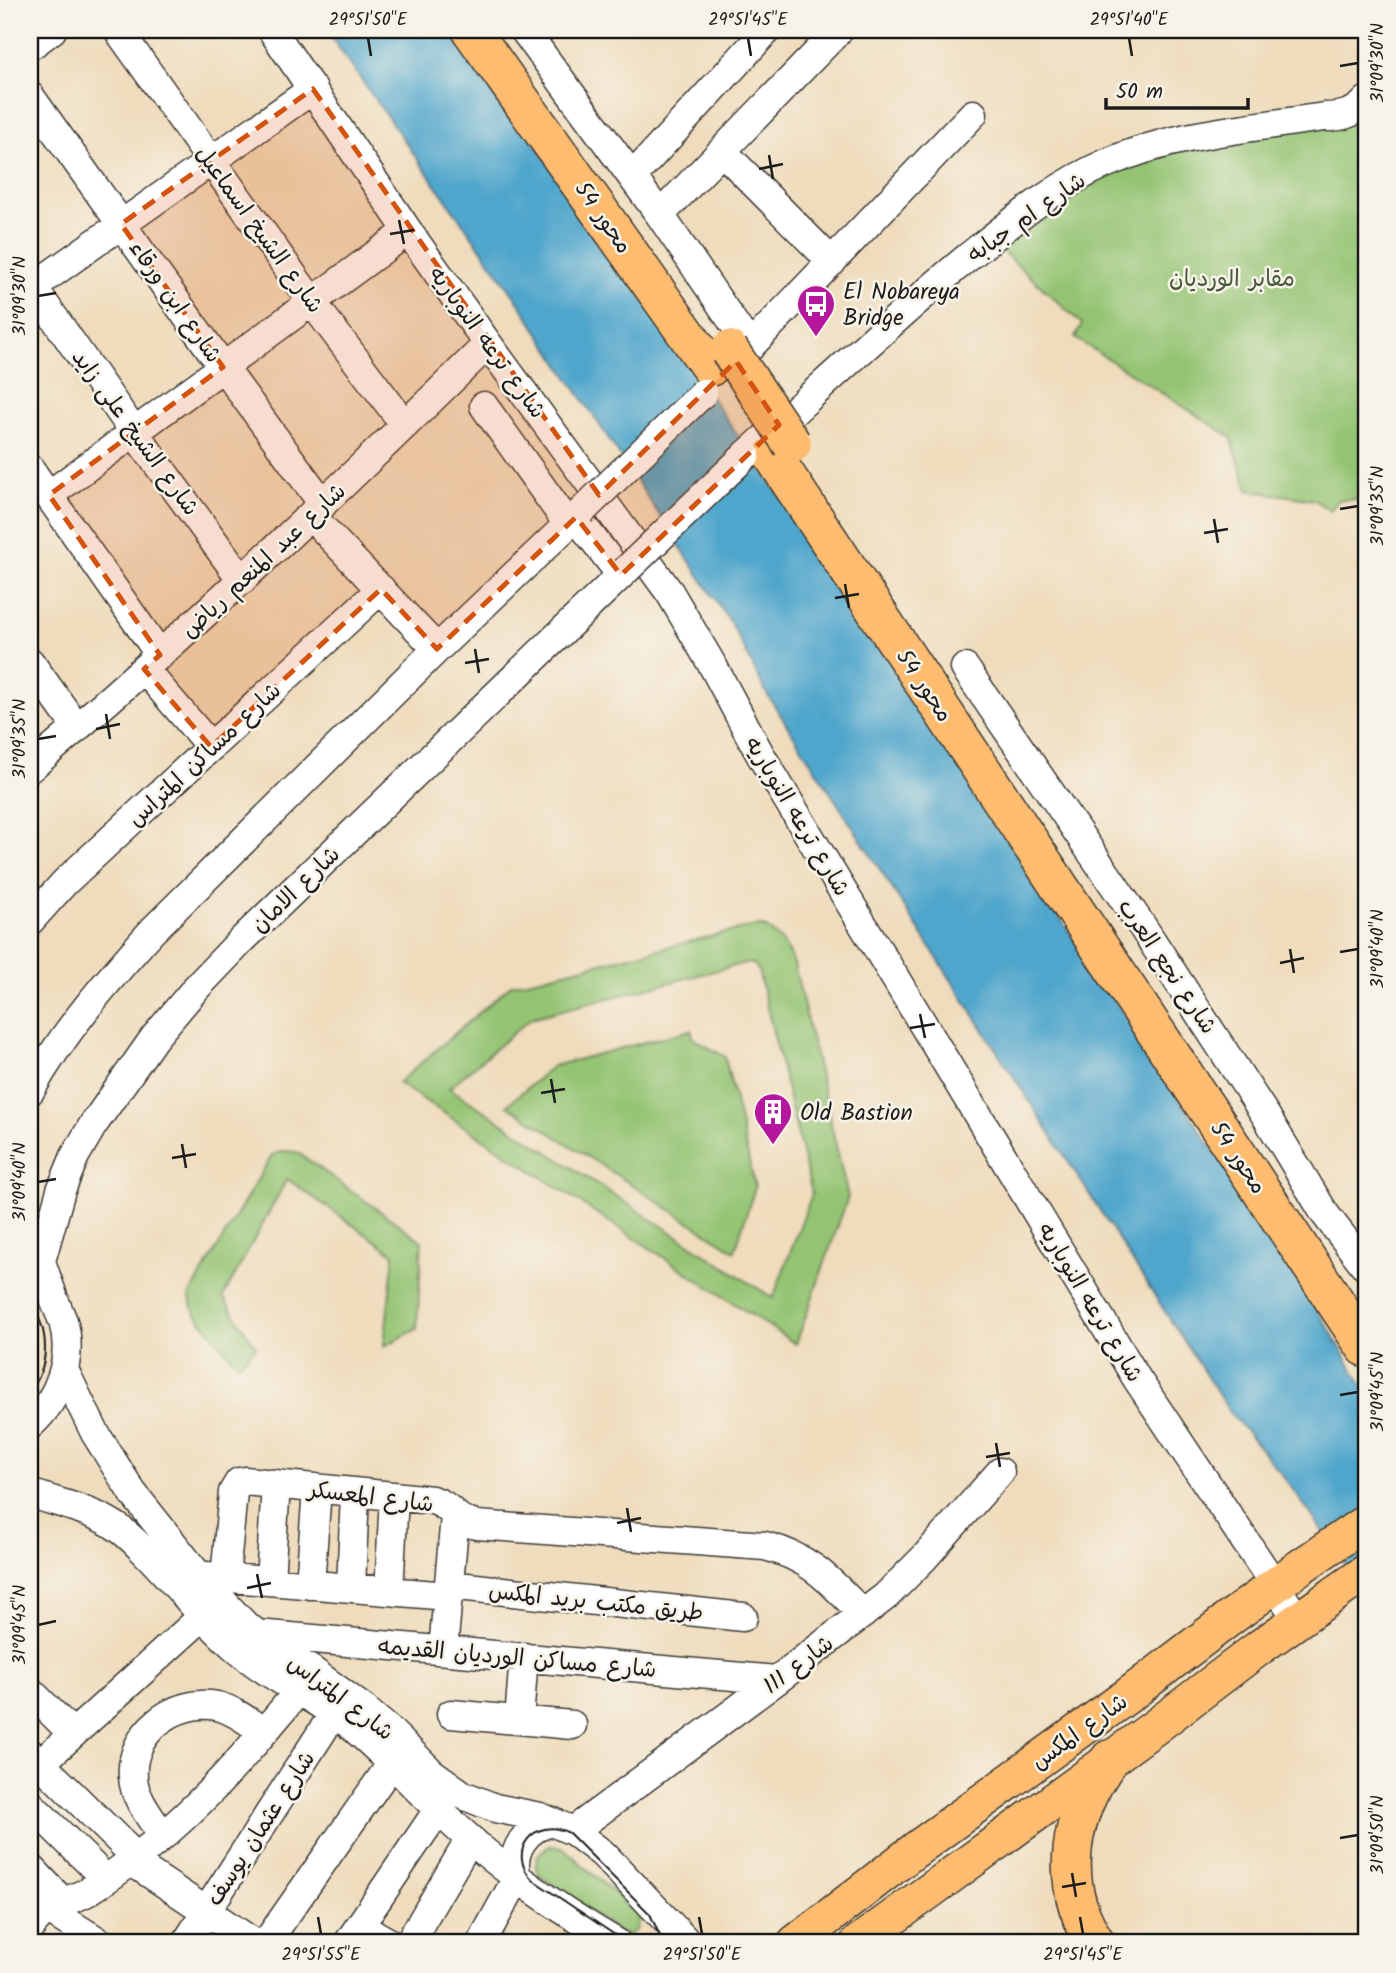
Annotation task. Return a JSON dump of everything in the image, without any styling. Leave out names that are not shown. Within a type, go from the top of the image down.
[{"type":"highway","name":"محور 54","points":[[471,30],[723,364]]},
{"type":"highway","name":"محور 54","points":[[502,30],[723,364],[770,452],[1366,1348]]},
{"type":"highway","name":"محور 54","points":[[770,452],[1366,1301]]},
{"type":"highway","points":[[1096,1943],[1075,1893],[1072,1849],[1081,1808],[1110,1759]]},
{"type":"main road","name":"شارع المكس","points":[[795,1943],[915,1850],[1140,1687],[1287,1576],[1366,1522]]},
{"type":"main road","name":"شارع المكس","points":[[858,1943],[1366,1572]]},
{"type":"main road","points":[[915,1850],[940,1883]]},
{"type":"street","points":[[30,46],[52,30]]},
{"type":"street","name":"شارع الشيخ اسماعيل","points":[[118,30],[312,302],[405,425]]},
{"type":"street","name":"شارع ترعه النوباريه","points":[[272,30],[408,231],[670,593],[760,754],[1137,1379],[1287,1576],[1298,1620]]},
{"type":"street","points":[[524,30],[660,215],[723,364]]},
{"type":"street","points":[[632,177],[767,30]]},
{"type":"street","points":[[660,215],[839,30]]},
{"type":"street","points":[[31,286],[313,89]]},
{"type":"street","name":"شارع ابن ورقاء","points":[[30,96],[223,367],[317,510],[381,589],[437,649]]},
{"type":"street","name":"شارع ام جبابه","points":[[623,573],[770,452],[916,300],[1013,221],[1062,186],[1106,163],[1152,146],[1206,135],[1337,117],[1350,114],[1366,100]]},
{"type":"street","points":[[30,1091],[45,1065],[110,979],[153,930],[437,649],[575,518],[723,364],[832,262],[974,114]]},
{"type":"street","points":[[722,150],[832,262]]},
{"type":"street","points":[[49,495],[408,231]]},
{"type":"street","name":"شارع الشيخ على زايد","points":[[31,286],[242,580]]},
{"type":"street","name":"شارع عبد المنعم رياض","points":[[30,768],[242,580],[488,344]]},
{"type":"street","points":[[484,406],[623,573]]},
{"type":"street","points":[[30,469],[49,495],[152,662],[211,747]]},
{"type":"street","name":"شارع الامان","points":[[35,1252],[75,1156],[93,1125],[154,1038],[196,988],[242,940],[623,573]]},
{"type":"street","name":"شارع مساكن المتراس","points":[[32,914],[381,589]]},
{"type":"street","points":[[30,662],[77,728]]},
{"type":"street","name":"شارع نجع العرب","points":[[965,668],[1167,964],[1266,1116],[1325,1214],[1366,1267]]},
{"type":"street","points":[[30,1425],[53,1396],[64,1370],[66,1353],[62,1320],[35,1252]]},
{"type":"street","name":"شارع المتراس","points":[[64,1370],[95,1433],[132,1492],[147,1512],[211,1577],[236,1616],[257,1634],[364,1709],[432,1772],[456,1790],[495,1808],[540,1817],[563,1826],[603,1854],[688,1943]]},
{"type":"street","name":"شارع 111","points":[[517,1878],[516,1856],[522,1842],[539,1826],[563,1826],[777,1680],[863,1614],[915,1567],[1000,1472]]},
{"type":"street","name":"شارع المعسكر","points":[[211,1577],[235,1486],[245,1481],[440,1502],[465,1523],[477,1525],[765,1546],[813,1565],[863,1614]]},
{"type":"street","points":[[270,1581],[276,1484]]},
{"type":"street","points":[[310,1585],[317,1489]]},
{"type":"street","name":"شارع المتراس","points":[[30,1493],[99,1517],[127,1534],[157,1563],[221,1636],[245,1657],[334,1713],[392,1763],[470,1839],[517,1878],[617,1943]]},
{"type":"street","points":[[351,1588],[355,1493]]},
{"type":"street","points":[[389,1591],[394,1497]]},
{"type":"street","points":[[127,1534],[147,1512]]},
{"type":"street","points":[[443,1650],[455,1516]]},
{"type":"street","name":"طريق مكتب بريد المكس","points":[[211,1577],[389,1591],[448,1590],[743,1617]]},
{"type":"street","points":[[203,1616],[73,1734],[33,1763],[134,1859],[254,1943]]},
{"type":"street","name":"شارع مساكن الورديان القديمه","points":[[257,1634],[777,1680]]},
{"type":"street","points":[[519,1720],[524,1657]]},
{"type":"street","points":[[46,1913],[106,1878],[162,1835],[206,1795],[299,1690]]},
{"type":"street","points":[[30,1691],[73,1734]]},
{"type":"street","points":[[162,1835],[138,1797],[133,1777],[135,1756],[144,1737],[157,1721],[175,1710],[195,1705],[216,1706],[236,1713],[264,1732]]},
{"type":"street","name":"شارع عثمان يوسف","points":[[186,1943],[334,1713]]},
{"type":"street","points":[[451,1714],[572,1725]]},
{"type":"street","points":[[265,1943],[392,1763]]},
{"type":"street","points":[[30,1804],[106,1878]]},
{"type":"street","points":[[390,1943],[354,1934],[438,1810]]},
{"type":"street","points":[[409,1943],[470,1839]]},
{"type":"street","points":[[30,1867],[46,1913],[98,1942]]},
{"type":"street","points":[[481,1943],[517,1878]]},
{"type":"highlighted area","points":[[313,89],[599,495],[736,361],[779,425],[621,575],[576,517],[437,649],[381,589],[211,747],[144,669],[160,655],[49,495],[223,367],[121,224]]},
{"type":"green space","name":"مقابر الورديان","points":[[1366,109],[1366,499],[1338,500],[1330,511],[1315,500],[1248,490],[1231,437],[1075,338],[1082,324],[1001,250],[1061,203],[1109,174],[1160,155]]},
{"type":"green space","points":[[762,926],[778,937],[794,964],[848,1197],[796,1344],[398,1083],[511,985]],"holes":[[[745,963],[754,964],[758,970],[812,1194],[773,1298],[449,1088],[531,1018]]]},
{"type":"green space","points":[[691,1030],[694,1039],[725,1057],[755,1187],[735,1251],[507,1105],[553,1066]]},
{"type":"green space","points":[[283,1151],[297,1152],[422,1241],[417,1329],[384,1346],[394,1254],[287,1179],[223,1297],[256,1347],[238,1365],[195,1313],[189,1296],[272,1155]]},
{"type":"green space","points":[[550,1846],[562,1847],[635,1912],[639,1919],[636,1930],[629,1935],[620,1933],[542,1877],[537,1868],[537,1859],[541,1851]]},
{"type":"water","points":[[326,30],[456,30],[809,538],[1183,1104],[1328,1327],[1366,1391],[1366,1595],[1285,1479],[1231,1414],[767,694],[732,625],[515,297]]},
{"type":"tram line","points":[[30,1303],[41,1324],[45,1348],[37,1382],[30,1392]]},
{"type":"tram line","points":[[639,1943],[624,1941],[533,1880],[522,1859],[527,1840],[545,1829],[569,1833],[650,1914],[663,1943]]},
{"type":"place","name":"El Nobareya Bridge","points":[[816,338]]},
{"type":"place","name":"Old Bastion","points":[[773,1146]]}]
